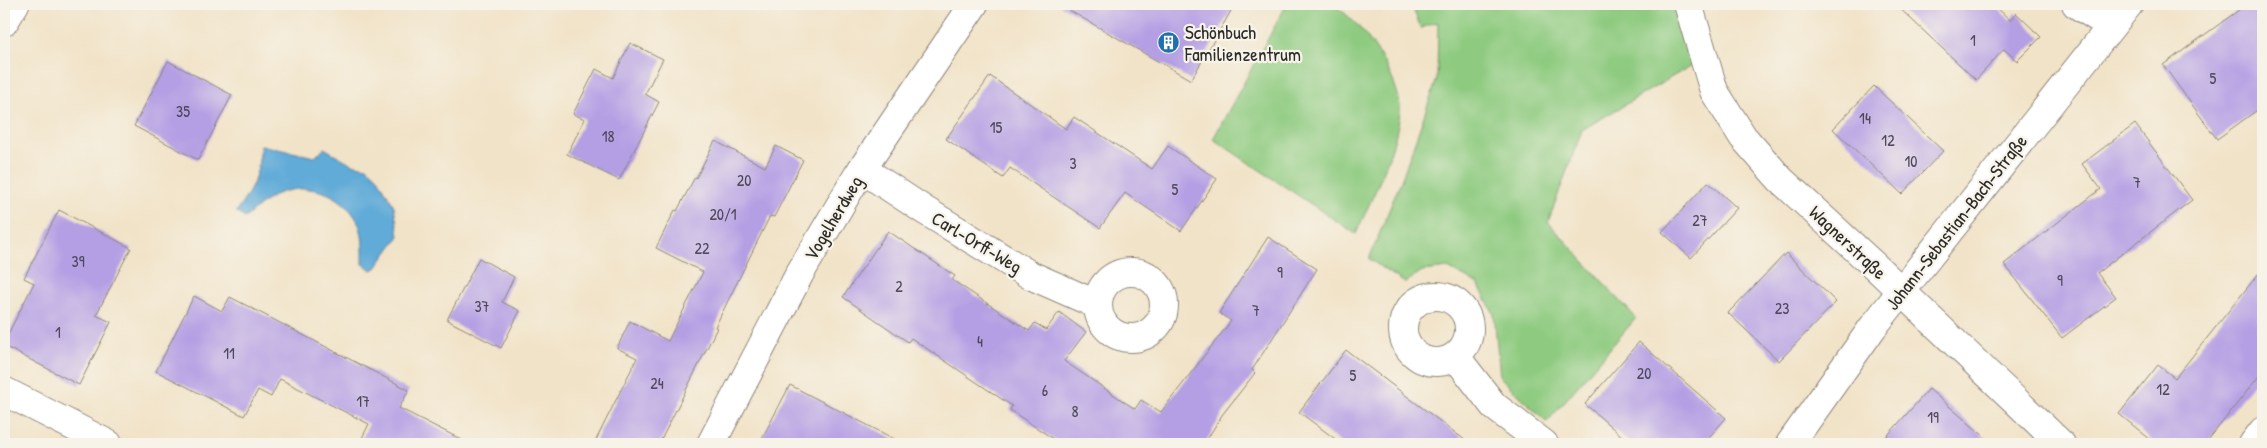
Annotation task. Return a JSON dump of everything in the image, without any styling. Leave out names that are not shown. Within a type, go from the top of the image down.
[{"type":"street","points":[[4,22],[15,4]]},
{"type":"street","name":"Vogelherdweg","points":[[711,444],[800,273],[862,169],[974,4]]},
{"type":"street","name":"Wagnerstraße","points":[[1688,4],[1714,91],[1742,137],[1780,179],[2061,444]]},
{"type":"street","points":[[2076,4],[2111,26]]},
{"type":"street","name":"Johann-Sebastian-Bach-Straße","points":[[1790,444],[1873,327],[2129,4]]},
{"type":"street","name":"Carl-Orff-Weg","points":[[862,169],[924,210],[1030,275],[1098,305]]},
{"type":"street","points":[[1456,357],[1494,406],[1544,444]]},
{"type":"street","points":[[4,391],[108,444]]},
{"type":"street","points":[[2253,444],[2263,431]]},
{"type":"green space","points":[[1314,2],[1329,4],[1353,20],[1365,34],[1386,67],[1399,99],[1400,112],[1388,159],[1356,234],[1213,139],[1287,4]]},
{"type":"green space","points":[[1408,4],[1676,4],[1694,64],[1582,130],[1548,222],[1636,318],[1547,422],[1500,377],[1494,314],[1478,284],[1448,268],[1422,271],[1405,283],[1369,259],[1401,181],[1437,79],[1438,22],[1421,28],[1413,9]]},
{"type":"water","points":[[261,145],[315,157],[324,148],[352,164],[367,167],[377,176],[394,206],[399,236],[376,268],[372,270],[363,264],[363,243],[358,222],[351,211],[333,196],[311,189],[299,189],[271,197],[245,218],[236,212],[254,181]]},
{"type":"building","name":"Schönbuch Familienzentrum","points":[[1058,4],[1235,4],[1191,80]]},
{"type":"building","points":[[1895,4],[1993,4],[2010,20],[2016,13],[2041,37],[2017,61],[2004,49],[1976,80]]},
{"type":"building","points":[[2247,4],[2263,4],[2263,106],[2217,139],[2163,65]]},
{"type":"building","points":[[630,43],[663,59],[645,94],[659,102],[619,180],[567,154],[585,119],[573,114],[596,69],[613,78]]},
{"type":"building","points":[[168,61],[232,95],[198,160],[134,126]]},
{"type":"building","points":[[990,76],[1066,129],[1074,117],[1152,169],[1168,146],[1217,179],[1181,231],[1125,193],[1100,228],[1010,168],[1003,178],[946,139]]},
{"type":"building","points":[[1874,86],[1943,151],[1902,194],[1833,129]]},
{"type":"building","points":[[2135,124],[2192,200],[2097,273],[2116,297],[2062,338],[2004,264],[2101,189],[2082,164]]},
{"type":"building","points":[[715,141],[765,167],[776,146],[803,160],[774,217],[770,216],[659,444],[594,444],[637,358],[617,348],[630,321],[668,341],[703,272],[656,248],[675,210],[677,211]]},
{"type":"building","points":[[1708,182],[1737,208],[1691,258],[1662,232]]},
{"type":"building","points":[[59,210],[131,248],[96,315],[111,322],[79,385],[4,346],[4,342],[34,283],[24,278]]},
{"type":"building","points":[[888,231],[955,276],[952,280],[1029,331],[1035,323],[1046,330],[1059,312],[1086,332],[1064,361],[1135,409],[1141,400],[1161,412],[1231,321],[1219,313],[1268,237],[1317,269],[1252,370],[1255,373],[1222,415],[1206,441],[1211,444],[1061,444],[1010,410],[1012,406],[911,338],[908,342],[843,297]]},
{"type":"building","points":[[1786,253],[1836,302],[1779,361],[1728,313]]},
{"type":"building","points":[[479,258],[514,277],[502,302],[520,311],[501,348],[447,320]]},
{"type":"building","points":[[2263,268],[2263,371],[2205,444],[2156,444],[2119,414],[2158,365],[2175,378]]},
{"type":"building","points":[[194,296],[222,311],[230,297],[409,390],[399,408],[470,444],[359,444],[369,424],[280,379],[271,397],[258,390],[244,416],[156,371]]},
{"type":"building","points":[[1639,342],[1726,418],[1703,444],[1631,444],[1585,404]]},
{"type":"building","points":[[1346,350],[1470,444],[1342,444],[1299,412]]},
{"type":"building","points":[[790,385],[904,444],[759,444]]},
{"type":"building","points":[[1929,389],[1993,444],[1880,444]]},
{"type":"place","name":"Schönbuch Familienzentrum","points":[[1169,43]]}]
